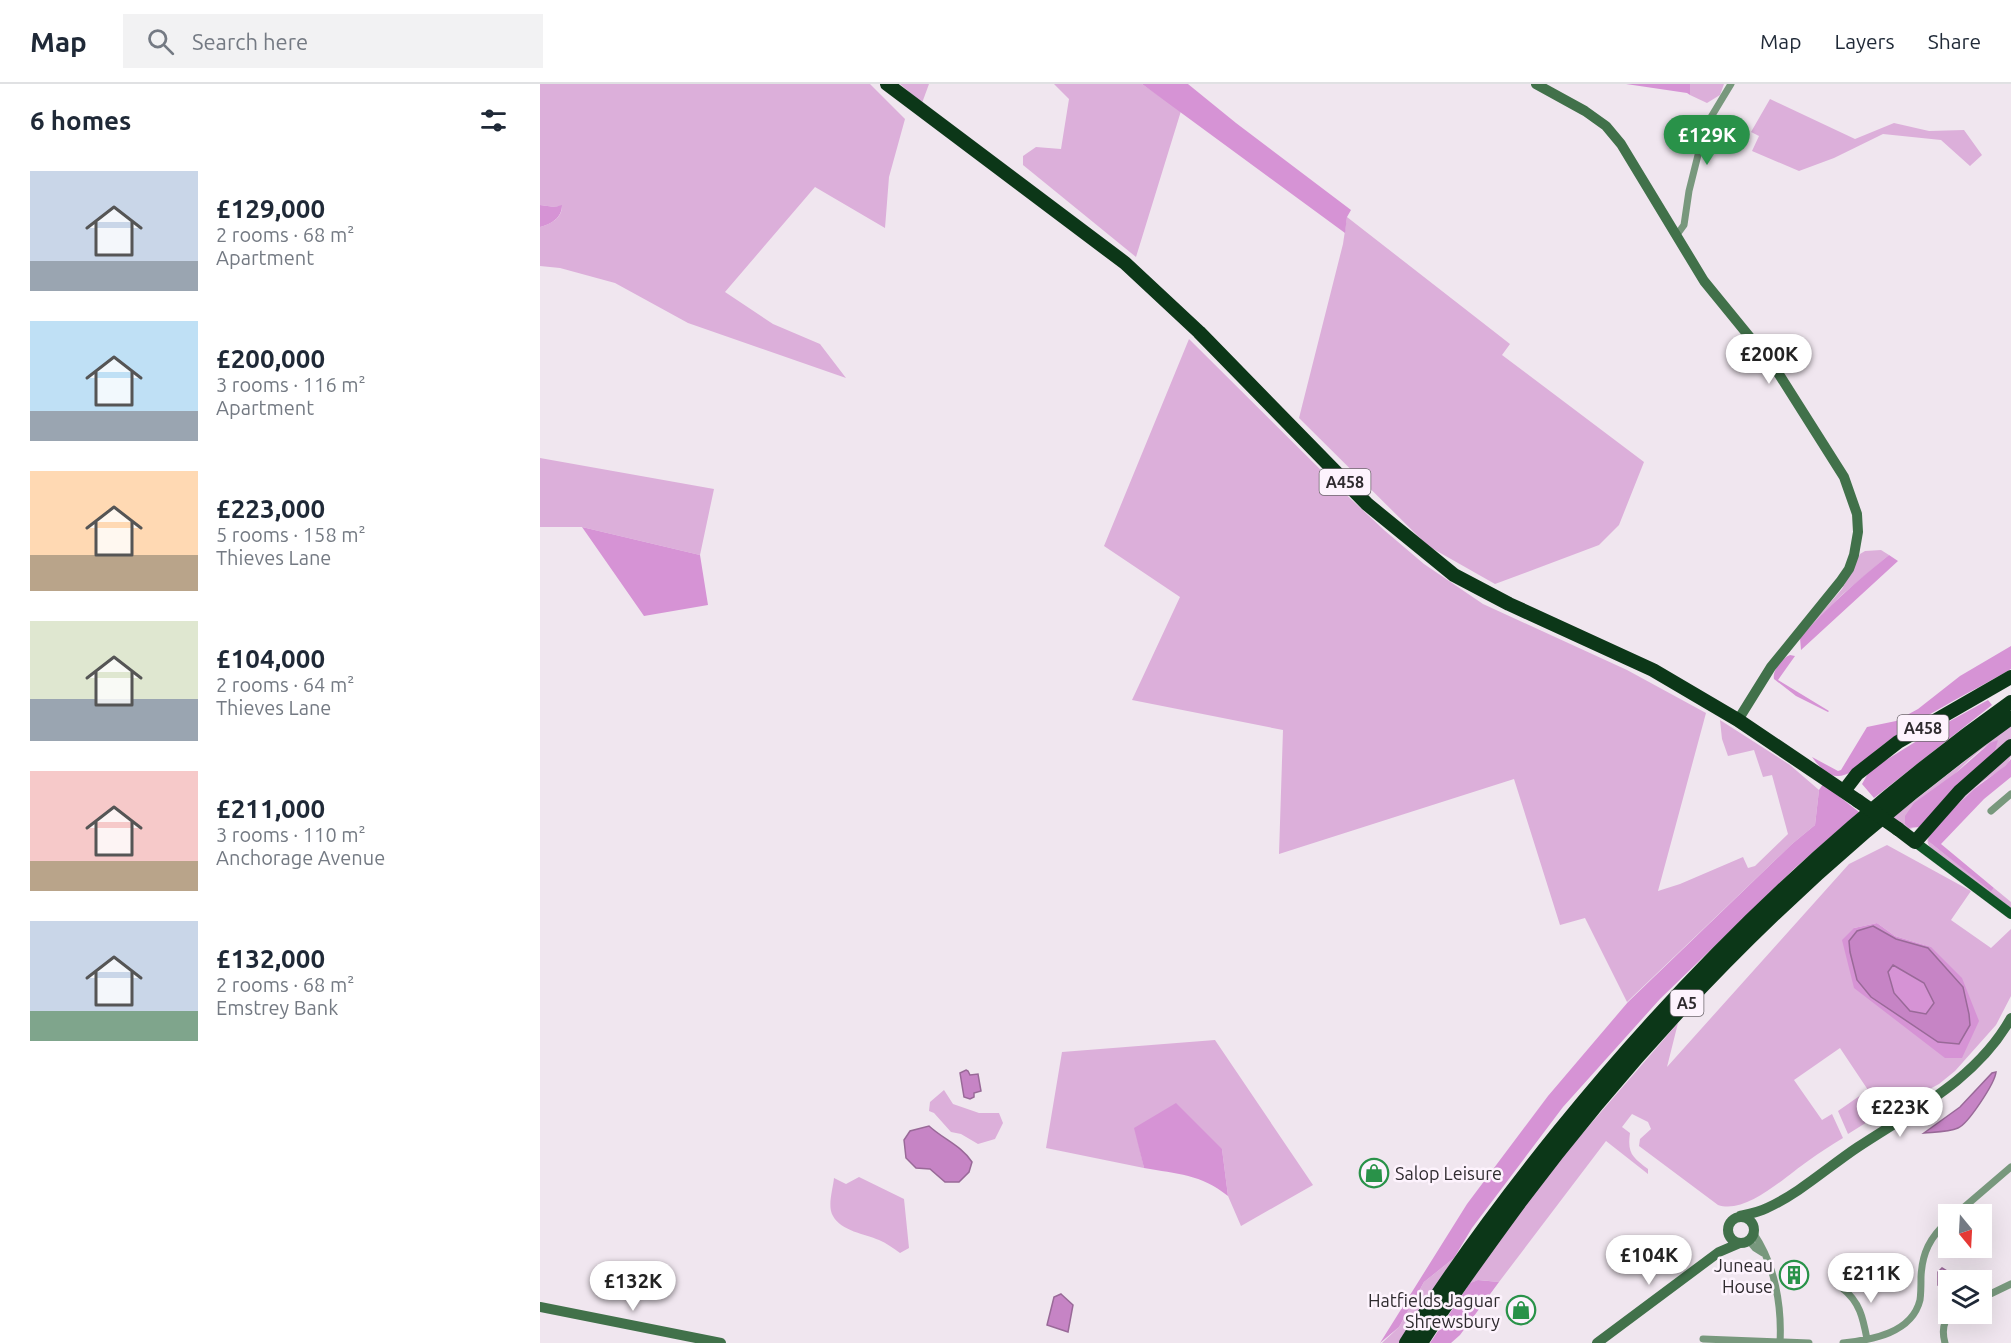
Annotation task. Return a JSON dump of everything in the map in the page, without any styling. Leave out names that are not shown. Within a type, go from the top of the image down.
[{"type":"highway","name":"A458","points":[[887,84],[1125,263],[1199,332],[1367,504],[1454,575],[1509,604],[1653,670],[1738,720],[1915,842]]},
{"type":"highway","name":"A458","points":[[1844,791],[1857,774],[1898,742],[2011,677]]},
{"type":"highway","name":"A5","points":[[1406,1343],[1470,1248],[1527,1170],[1656,1017],[1764,906],[1822,854],[1965,735],[2011,702]]},
{"type":"highway","name":"A5","points":[[1421,1343],[1484,1251],[1601,1098],[1706,982],[1766,923],[1872,826],[2011,718]]},
{"type":"highway","points":[[1915,842],[1960,791],[2011,747]]},
{"type":"main road","points":[[1536,84],[1585,111],[1606,126],[1621,144],[1704,281],[1775,368],[1844,477],[1857,514],[1857,540],[1849,569],[1771,667],[1738,720]]},
{"type":"main road","name":"A458","points":[[1915,842],[2011,914]]},
{"type":"main road","points":[[1719,1252],[1728,1233],[1730,1222],[1740,1216],[1766,1208],[1802,1187],[1859,1146],[1940,1095],[1986,1052],[2003,1032],[2011,1018]]},
{"type":"main road","points":[[1598,1343],[1719,1252],[1749,1236],[1766,1208]]},
{"type":"main road","points":[[1740,1216],[1746,1217],[1749,1236]]},
{"type":"main road","points":[[1728,1233],[1732,1240],[1749,1236]]},
{"type":"main road","points":[[540,1307],[721,1343]]},
{"type":"street","points":[[1676,236],[1684,225],[1689,191],[1705,127],[1731,84]]},
{"type":"street","points":[[1991,811],[2011,794]]},
{"type":"street","points":[[1968,1204],[2011,1167]]},
{"type":"street","points":[[1844,1343],[1894,1331],[1910,1319],[1920,1301],[1921,1269],[1925,1250],[1938,1231]]},
{"type":"street","points":[[1749,1236],[1760,1244],[1779,1299],[1780,1342]]},
{"type":"street","points":[[1992,1293],[2011,1284]]},
{"type":"street","points":[[1842,1288],[1850,1294],[1859,1307],[1867,1339]]},
{"type":"street","points":[[1944,1324],[1942,1331],[1948,1342]]},
{"type":"street","points":[[1703,1339],[1809,1343]]},
{"type":"shaded area","points":[[540,84],[870,84],[905,119],[889,177],[885,228],[815,187],[725,292],[773,324],[820,344],[846,378],[688,323],[615,283],[560,268],[540,266],[540,227],[555,220],[562,206],[540,205]]},
{"type":"shaded area","points":[[900,84],[929,84],[922,103]]},
{"type":"shaded area","points":[[1054,84],[1142,84],[1181,111],[1136,257],[1023,165],[1023,156],[1036,147],[1061,149],[1069,99]]},
{"type":"shaded area","points":[[1142,84],[1188,84],[1351,210],[1347,217],[1345,233]]},
{"type":"shaded area","points":[[1626,84],[1690,84],[1690,95],[1687,93]]},
{"type":"shaded area","points":[[1690,84],[1724,84],[1720,95],[1707,103],[1690,95]]},
{"type":"shaded area","points":[[1770,99],[1855,139],[1894,123],[1929,131],[1964,130],[1982,155],[1970,166],[1941,140],[1883,134],[1834,158],[1799,171],[1752,151],[1759,136],[1751,132]]},
{"type":"shaded area","points":[[540,205],[555,207],[562,205],[562,210],[555,220],[540,227]]},
{"type":"shaded area","points":[[1347,217],[1510,344],[1502,355],[1644,462],[1619,525],[1599,545],[1495,584],[1428,546],[1299,418],[1343,244]]},
{"type":"shaded area","points":[[1189,339],[1337,486],[1424,564],[1483,604],[1627,670],[1706,713],[1658,891],[1743,857],[1748,868],[1755,866],[1788,834],[1772,775],[1763,777],[1754,750],[1728,756],[1722,739],[1720,720],[1790,765],[1819,790],[1815,825],[1792,844],[1627,1002],[1585,918],[1560,925],[1514,779],[1279,854],[1283,730],[1132,700],[1180,597],[1104,546]]},
{"type":"shaded area","points":[[540,458],[714,489],[700,555],[582,527],[540,527]]},
{"type":"shaded area","points":[[582,527],[700,555],[708,605],[644,616]]},
{"type":"shaded area","points":[[1881,550],[1889,555],[1809,627],[1842,589],[1860,554],[1865,551]]},
{"type":"shaded area","points":[[1889,555],[1898,561],[1801,650],[1800,638],[1810,627]]},
{"type":"shaded area","points":[[2011,646],[2011,669],[1894,737],[1849,773],[1837,776],[1830,774],[1812,757],[1838,771],[1841,770],[1867,727],[1896,721],[1918,709],[1960,676]]},
{"type":"shaded area","points":[[1790,655],[1795,656],[1778,680],[1828,712],[1796,696],[1774,679],[1778,665]]},
{"type":"shaded area","points":[[1988,700],[1992,705],[1874,798],[1862,784],[1870,770]]},
{"type":"shaded area","points":[[2011,725],[2011,741],[1994,755],[1997,741],[1975,755],[1950,779],[1909,828],[1913,829],[1906,829],[1892,818]]},
{"type":"shaded area","points":[[1998,740],[1994,755],[1919,827],[1909,828],[1905,824],[1905,816],[1914,803],[1957,772],[1990,743]]},
{"type":"shaded area","points":[[2011,754],[2008,763],[1967,795],[1928,841],[1932,828],[1952,806]]},
{"type":"shaded area","points":[[2011,759],[2011,777],[1984,799],[1941,844],[1994,888],[1991,891],[1928,841],[1931,832],[1950,812]]},
{"type":"shaded area","points":[[1823,784],[1859,812],[1795,868],[1660,999],[1563,1107],[1472,1228],[1454,1258],[1424,1282],[1399,1327],[1380,1343],[1467,1204],[1548,1096],[1628,1002],[1792,844],[1815,825],[1819,790]]},
{"type":"shaded area","points":[[1928,841],[1991,890],[1994,888],[2011,902],[2011,908],[1935,852]]},
{"type":"shaded area","points":[[1887,845],[1971,891],[1951,920],[1991,948],[2011,929],[2011,996],[1996,1025],[1955,1071],[1939,1084],[1888,1109],[1848,1134],[1838,1111],[1868,1090],[1840,1048],[1794,1080],[1822,1120],[1832,1114],[1843,1138],[1765,1192],[1741,1204],[1729,1207],[1718,1205],[1639,1146],[1640,1139],[1651,1129],[1648,1122],[1632,1114],[1622,1127],[1630,1133],[1629,1146],[1632,1154],[1648,1169],[1648,1174],[1606,1141],[1499,1282],[1479,1280],[1470,1283],[1504,1233],[1562,1157],[1678,1023],[1667,1067],[1849,864]],"holes":[[[1877,923],[1895,936],[1931,947],[1854,928]]]},
{"type":"shaded area","points":[[1877,923],[1895,936],[1931,947],[1962,978],[1979,1021],[1962,1058],[1945,1058],[1854,988],[1842,940],[1854,928]]},
{"type":"shaded area","points":[[1873,926],[1896,939],[1928,948],[1963,987],[1970,1025],[1959,1044],[1938,1042],[1871,997],[1857,980],[1850,952],[1849,941],[1857,931]],"holes":[[[1893,965],[1924,983],[1934,1003],[1926,1014],[1910,1011],[1894,993],[1888,972]]]},
{"type":"shaded area","points":[[1215,1040],[1313,1185],[1241,1226],[1228,1196],[1222,1149],[1135,1128],[1144,1168],[1046,1148],[1062,1052]]},
{"type":"shaded area","points":[[966,1070],[970,1075],[978,1074],[981,1091],[974,1093],[974,1097],[970,1099],[964,1097],[960,1073]]},
{"type":"shaded area","points":[[1996,1072],[1986,1093],[1962,1125],[1950,1130],[1924,1133],[1960,1107],[1992,1073]]},
{"type":"shaded area","points":[[944,1090],[953,1104],[979,1113],[999,1113],[1003,1123],[995,1139],[978,1144],[961,1134],[951,1132],[934,1113],[929,1111],[930,1102]]},
{"type":"shaded area","points":[[1176,1103],[1222,1149],[1228,1196],[1198,1179],[1144,1168],[1134,1128]]},
{"type":"shaded area","points":[[929,1126],[963,1151],[972,1162],[969,1172],[959,1182],[945,1182],[930,1169],[916,1168],[906,1158],[904,1140],[910,1131]]},
{"type":"shaded area","points":[[859,1177],[904,1199],[909,1248],[900,1253],[882,1241],[847,1229],[833,1216],[830,1202],[834,1178],[846,1184]]},
{"type":"shaded area","points":[[1454,1258],[1399,1343],[1382,1343],[1399,1327],[1424,1282]]},
{"type":"shaded area","points":[[1478,1280],[1499,1282],[1460,1335],[1451,1343],[1430,1343],[1470,1283]]},
{"type":"shaded area","points":[[1061,1294],[1073,1305],[1068,1332],[1047,1325],[1054,1297]]},
{"type":"place","name":"Salop Leisure","points":[[1374,1173]]},
{"type":"place","name":"Juneau House","points":[[1794,1275]]},
{"type":"place","name":"Hatfields Jaguar Shrewsbury","points":[[1521,1310]]}]
